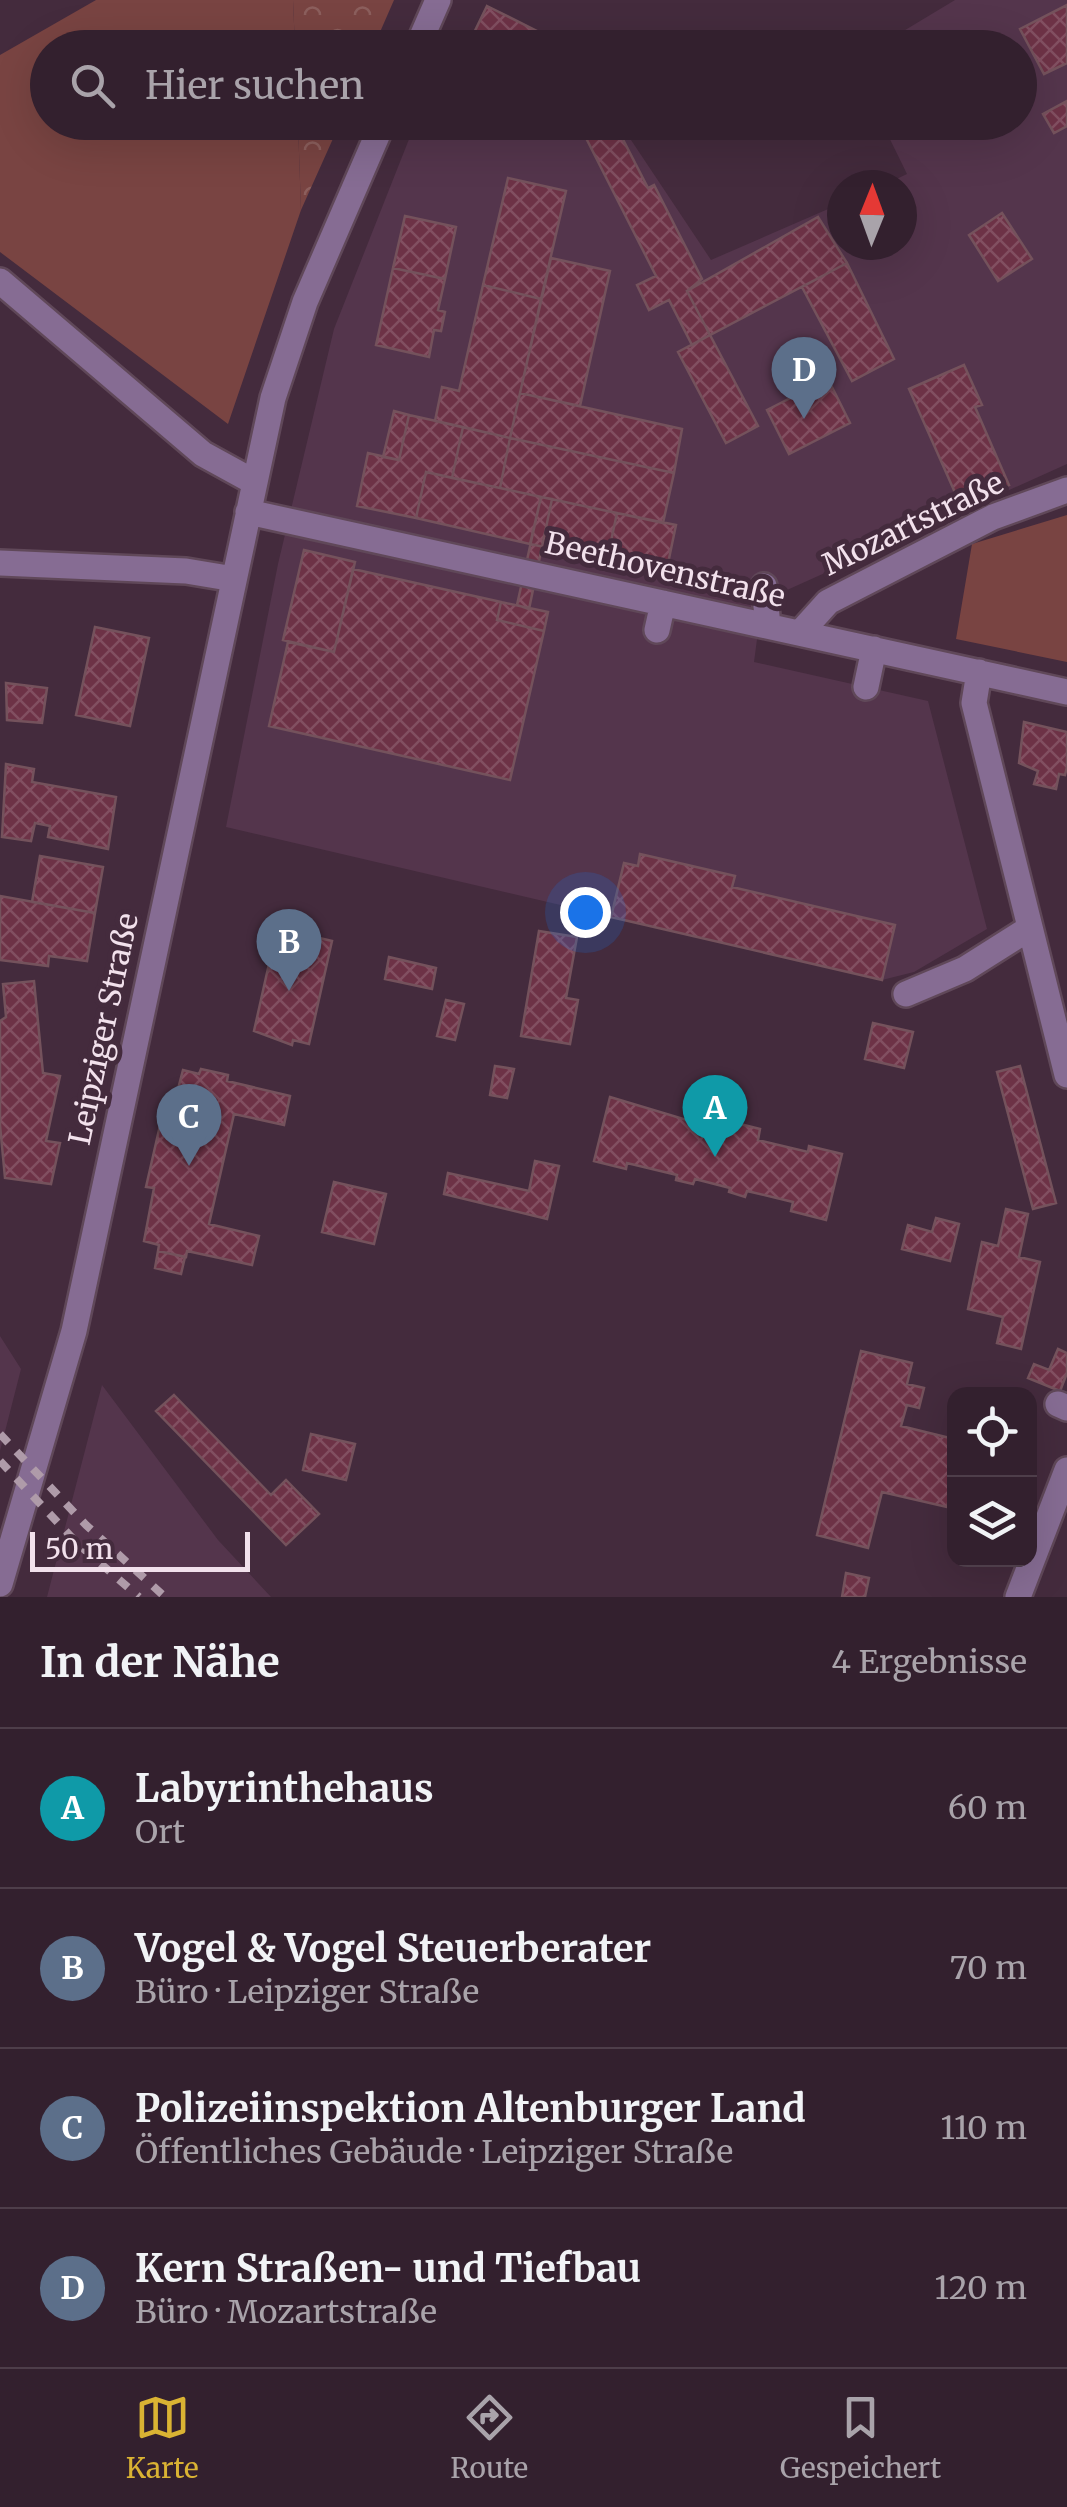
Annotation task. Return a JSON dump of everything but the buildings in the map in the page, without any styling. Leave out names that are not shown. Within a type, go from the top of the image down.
[{"type":"street","points":[[425,30],[438,0]]},
{"type":"street","name":"Leipziger Straße","points":[[0,1584],[74,1331],[272,398],[305,302],[375,140]]},
{"type":"street","points":[[0,282],[203,454],[254,482]]},
{"type":"street","name":"Mozartstraße","points":[[800,633],[828,602],[993,517],[1067,490]]},
{"type":"street","name":"Beethovenstraße","points":[[248,512],[1067,692]]},
{"type":"street","points":[[0,563],[186,571],[234,579]]},
{"type":"street","points":[[764,586],[768,626]]},
{"type":"street","points":[[657,630],[663,602]]},
{"type":"street","points":[[866,687],[874,649]]},
{"type":"street","points":[[979,672],[974,703],[1067,1075]]},
{"type":"street","points":[[906,994],[965,970],[1030,928]]},
{"type":"street","points":[[1018,1597],[1067,1470]]},
{"type":"shaded area","points":[[955,0],[1067,0],[1067,464],[787,590],[764,586],[754,662],[928,701],[987,929],[914,972],[882,980],[226,827],[278,564],[334,329],[409,140],[631,140],[711,260],[827,210],[827,260],[917,260],[917,170],[905,170],[890,140],[1037,140],[1037,30],[905,30]]},
{"type":"shaded area","points":[[0,1336],[21,1369],[0,1451]]},
{"type":"shaded area","points":[[102,1385],[218,1540],[271,1597],[47,1597]]},
{"type":"green space","points":[[96,0],[293,0],[294,30],[44,30]]},
{"type":"green space","points":[[293,0],[394,0],[381,30],[294,30]]},
{"type":"green space","points":[[30,38],[30,140],[299,140],[301,210],[228,424],[0,252],[0,55]]},
{"type":"green space","points":[[299,140],[332,140],[301,210]]},
{"type":"green space","points":[[1067,515],[1067,662],[956,639],[972,544]]},
{"type":"railway","points":[[0,1434],[86,1525],[165,1597]]},
{"type":"railway","points":[[0,1461],[77,1543],[139,1597]]},
{"type":"place","name":"Kern Straßen- und Tiefbau","points":[[804,419]]},
{"type":"place","name":"Vogel & Vogel Steuerberater","points":[[289,991]]},
{"type":"place","name":"Labyrinthehaus","points":[[715,1157]]},
{"type":"place","name":"Polizeiinspektion Altenburger Land","points":[[189,1166]]}]
